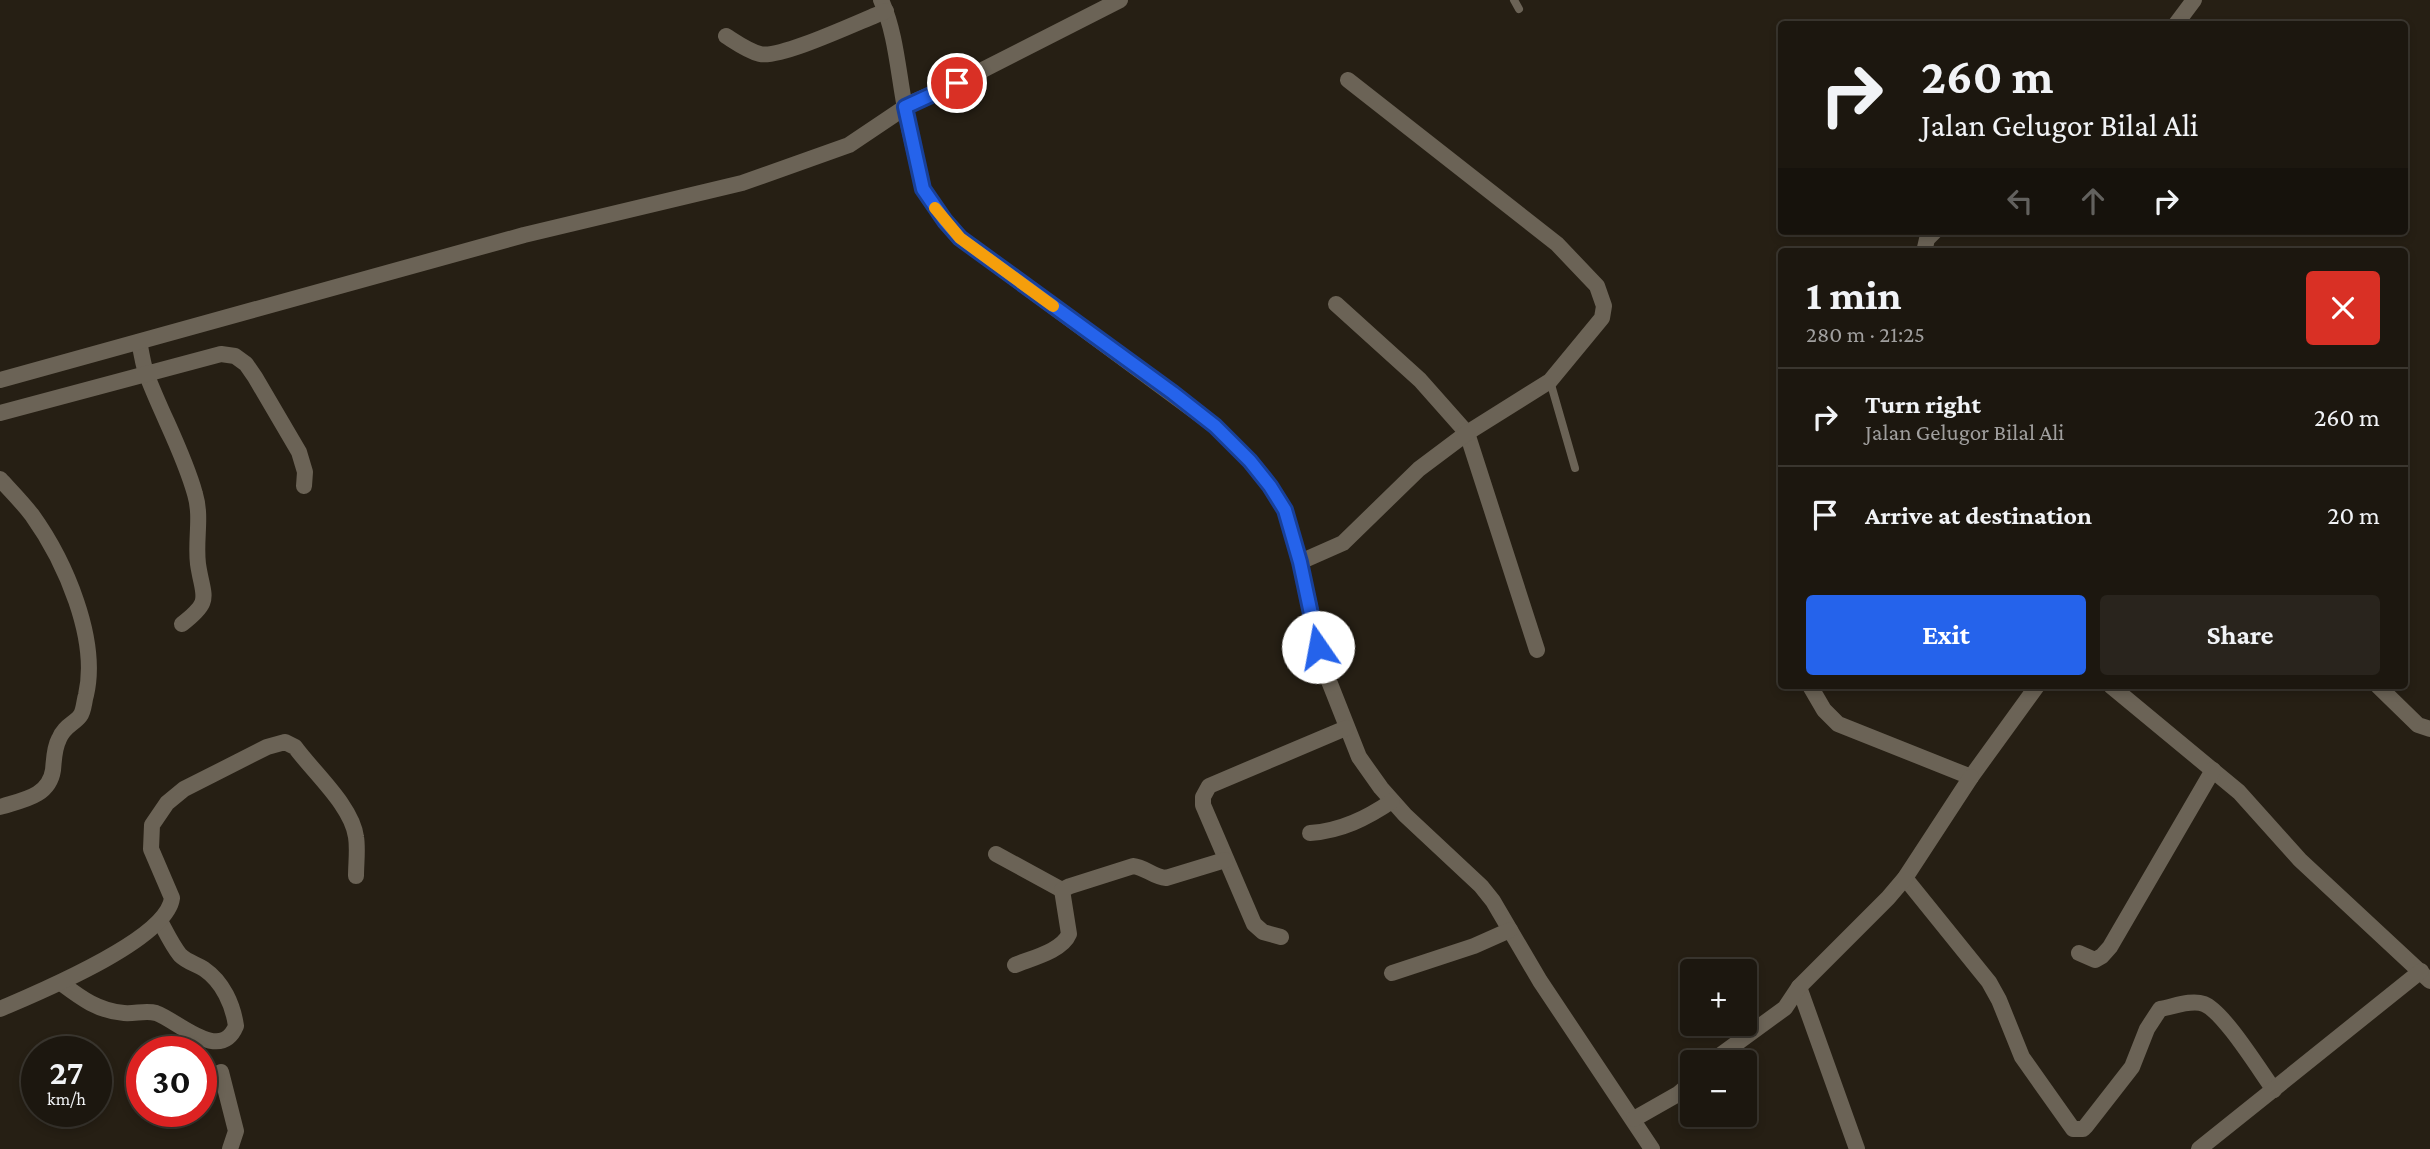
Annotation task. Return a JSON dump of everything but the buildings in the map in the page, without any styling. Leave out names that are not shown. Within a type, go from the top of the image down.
[{"type":"street","points":[[0,380],[140,344],[524,235],[741,183],[849,145],[1120,0]]},
{"type":"street","points":[[2178,21],[2194,0]]},
{"type":"street","points":[[726,36],[764,55],[792,48],[883,5],[923,189],[960,238],[1215,426],[1250,461],[1270,486],[1285,510],[1300,562],[1323,666],[1359,757],[1392,801],[1481,886],[1540,981],[1652,1149]]},
{"type":"street","points":[[1300,562],[1353,536],[1405,480],[1467,433],[1550,381],[1602,318],[1604,306],[1597,286],[1539,228],[1348,80]]},
{"type":"street","points":[[1336,304],[1420,380],[1467,433],[1537,650]]},
{"type":"street","points":[[140,344],[146,372],[186,467],[198,506],[198,562],[203,602],[199,611],[182,624]]},
{"type":"street","points":[[0,413],[146,372],[221,354],[235,356],[246,364],[255,377],[299,452],[305,472],[304,486]]},
{"type":"street","points":[[0,479],[31,514],[56,555],[79,613],[89,649],[89,671],[81,715],[66,726],[58,740],[52,776],[46,788],[38,794],[0,807]]},
{"type":"street","points":[[1812,689],[1824,710],[1838,724],[1971,777]]},
{"type":"street","points":[[1727,1050],[1785,1008],[1799,987],[1888,898],[1905,878],[1971,777],[2035,689]]},
{"type":"street","points":[[2115,689],[2239,792],[2300,860],[2426,976],[2199,1149]]},
{"type":"street","points":[[2381,689],[2418,725],[2430,729]]},
{"type":"street","points":[[1281,937],[1263,932],[1254,924],[1225,860],[1203,805],[1203,797],[1209,786],[1346,728]]},
{"type":"street","points":[[0,1009],[61,984],[115,954],[160,921],[171,905],[172,898],[152,855],[152,825],[167,803],[184,789],[267,747],[285,743],[295,747],[345,807],[356,838],[356,876]]},
{"type":"street","points":[[2079,953],[2095,960],[2110,947],[2213,770]]},
{"type":"street","points":[[1310,833],[1340,829],[1392,801]]},
{"type":"street","points":[[996,854],[1062,890],[1133,866],[1142,867],[1155,876],[1166,878],[1225,860]]},
{"type":"street","points":[[1905,878],[1989,982],[2022,1057],[2073,1129],[2087,1126],[2132,1067],[2147,1029],[2160,1009],[2194,1002],[2203,1004],[2219,1016],[2274,1090]]},
{"type":"street","points":[[1015,965],[1067,940],[1069,933],[1062,890]]},
{"type":"street","points":[[61,984],[87,1003],[105,1010],[125,1013],[150,1012],[164,1016],[197,1037],[215,1041],[228,1037],[236,1026],[234,1012],[225,993],[207,971],[187,961],[179,953],[160,921]]},
{"type":"street","points":[[1392,973],[1474,946],[1510,930]]},
{"type":"street","points":[[1799,987],[1857,1149]]},
{"type":"street","points":[[221,1072],[236,1131],[230,1149]]},
{"type":"street","points":[[1634,1119],[1680,1092]]},
{"type":"lane","points":[[1514,0],[1519,9]]},
{"type":"lane","points":[[1550,381],[1575,468]]},
{"type":"slow traffic","points":[[935,208],[960,238],[1053,306]]},
{"type":"route","points":[[957,83],[905,107],[923,189],[929,200],[960,238],[1173,393],[1215,426],[1250,461],[1285,510],[1300,562],[1318,647]]}]
